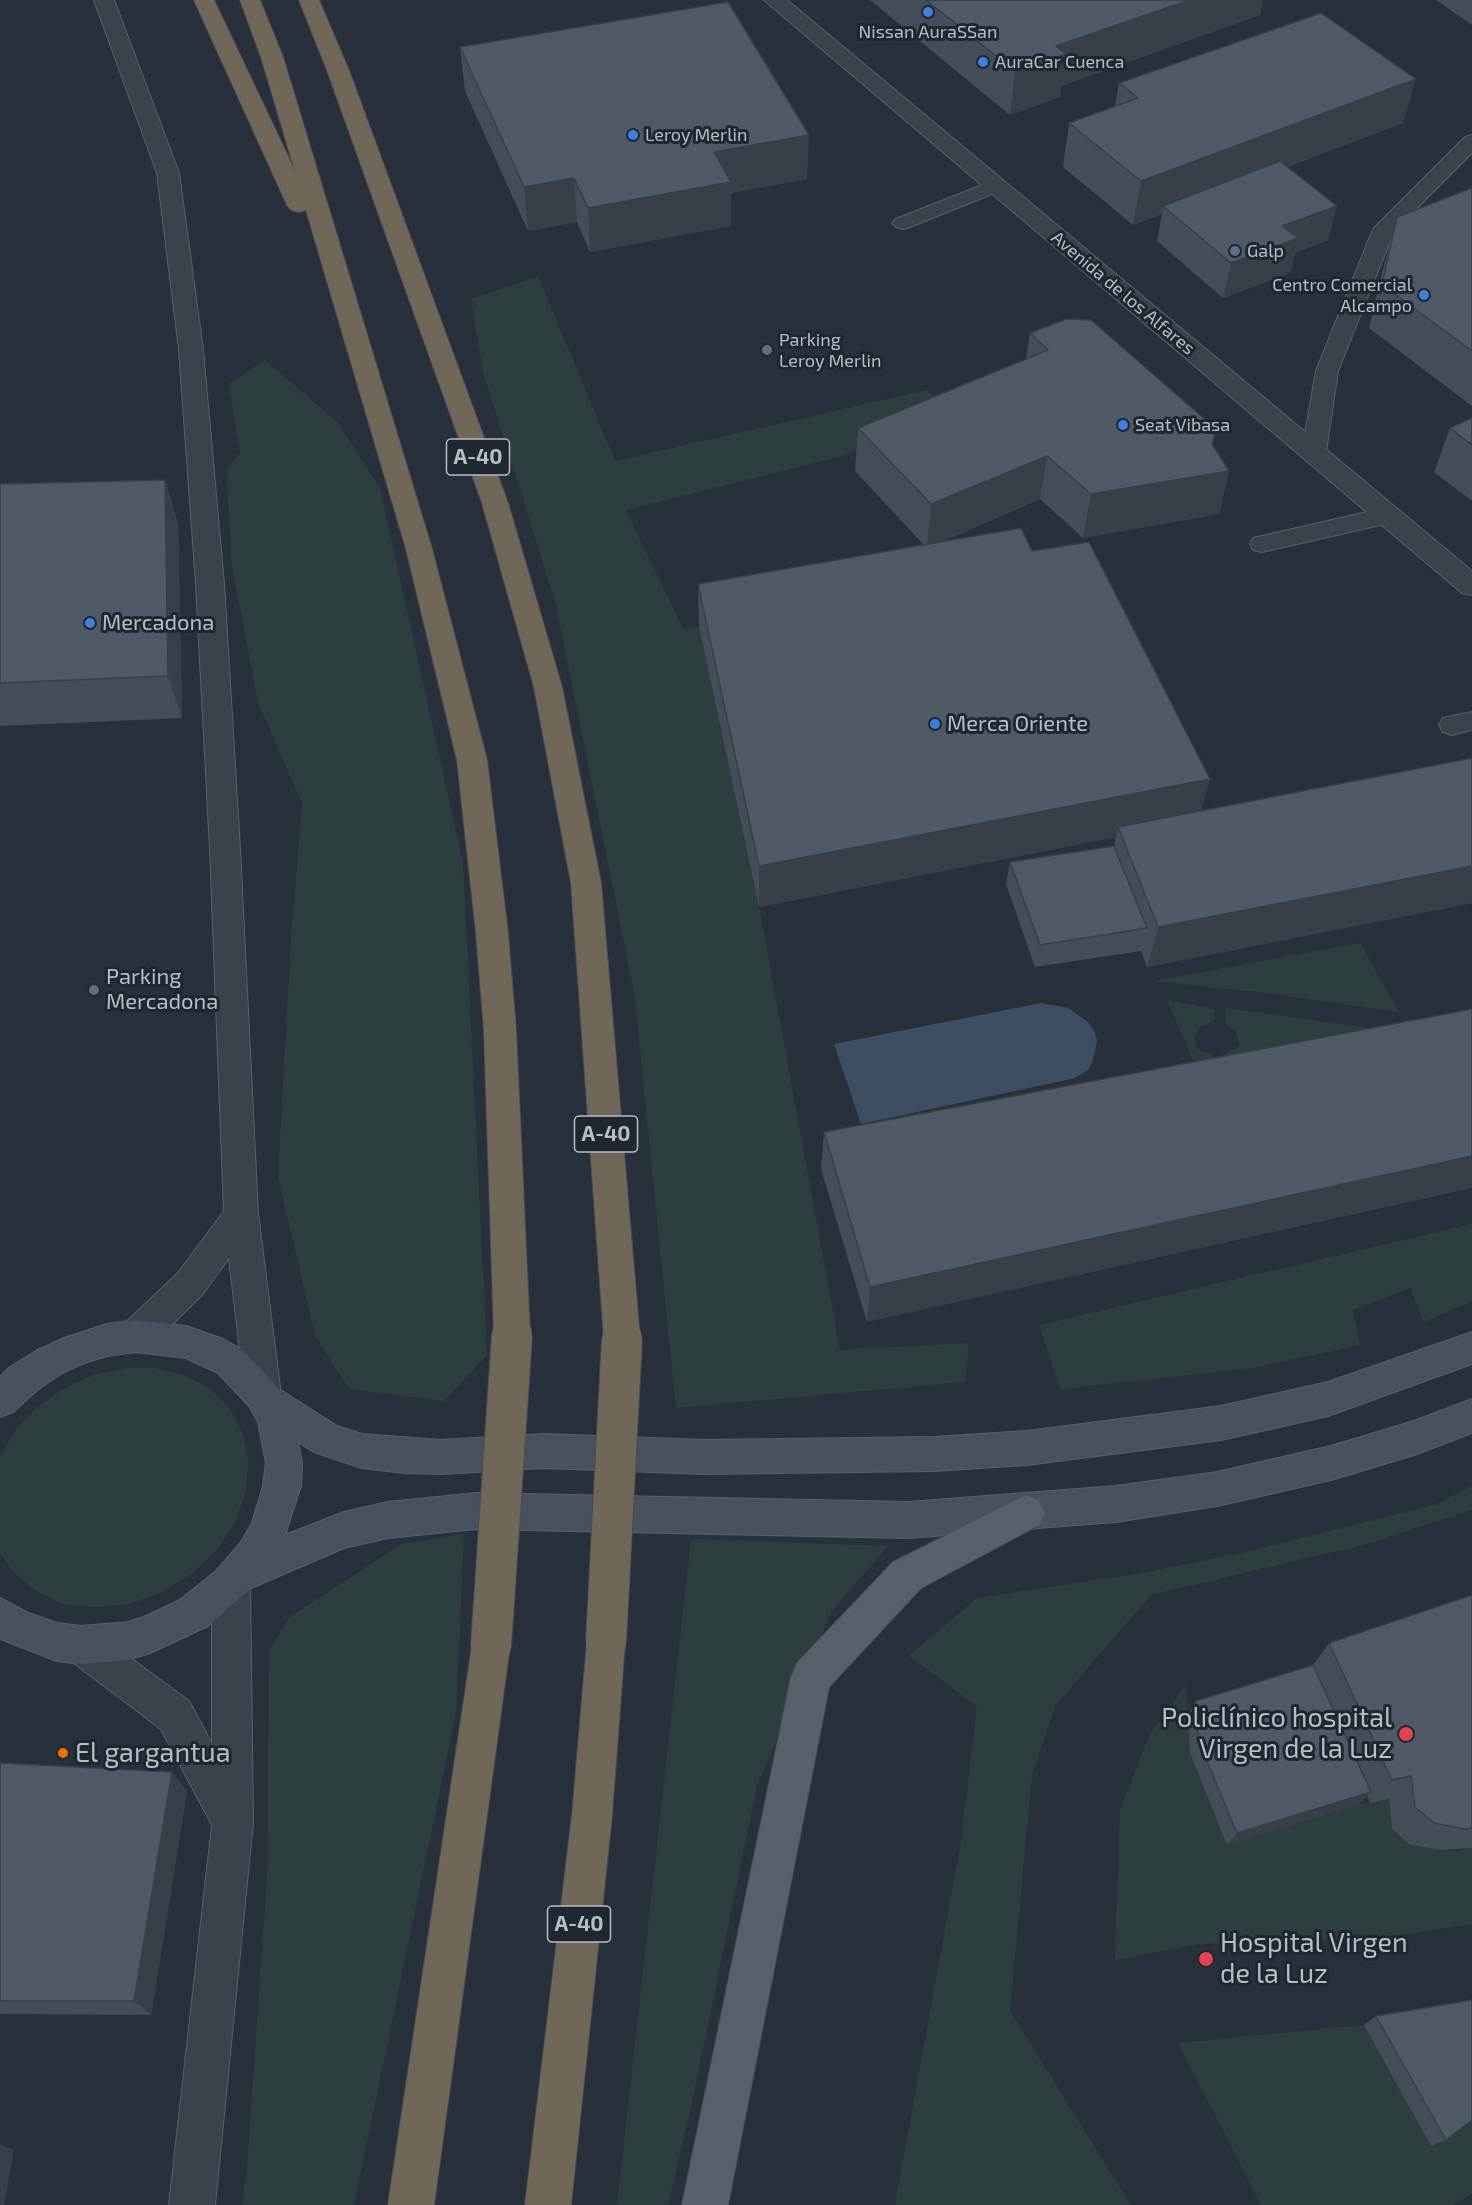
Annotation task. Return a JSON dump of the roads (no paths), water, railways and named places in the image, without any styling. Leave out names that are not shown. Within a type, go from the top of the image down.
[{"type":"highway","points":[[204,0],[349,313]]},
{"type":"highway","points":[[250,0],[272,57],[419,549],[472,760],[492,933],[500,1030],[512,1335],[491,1646],[411,2205]]},
{"type":"highway","name":"A-40","points":[[309,0],[339,73],[495,503],[548,687],[586,883],[622,1340],[606,1642],[591,1815],[548,2205]]},
{"type":"highway","points":[[316,0],[339,73]]},
{"type":"main road","points":[[0,1400],[23,1379],[49,1362],[77,1349],[107,1340],[136,1336],[186,1342],[210,1350],[231,1362],[248,1377],[276,1419],[284,1463],[282,1486],[268,1531],[235,1579]]},
{"type":"main road","points":[[264,1398],[327,1440],[362,1451],[405,1456],[441,1457],[544,1451],[705,1456],[934,1454],[1027,1449],[1221,1423],[1328,1399],[1472,1348]]},
{"type":"main road","points":[[0,1617],[14,1626],[57,1642],[81,1645],[128,1641],[150,1634],[194,1613],[235,1579],[306,1544],[344,1530],[388,1520],[476,1511],[908,1520],[1026,1513],[1116,1504],[1217,1489],[1331,1464],[1414,1438],[1472,1416]]},
{"type":"main road","points":[[705,2205],[812,1677],[907,1575],[1026,1513]]},
{"type":"street","points":[[104,0],[168,173],[191,350],[210,585],[225,849],[241,1214],[264,1398]]},
{"type":"street","name":"Avenida de los Alfares","points":[[774,0],[1472,586]]},
{"type":"street","points":[[136,1336],[190,1284],[241,1214]]},
{"type":"street","points":[[192,2205],[233,1822],[235,1579]]},
{"type":"street","points":[[81,1645],[175,1715],[233,1822]]},
{"type":"lane","points":[[1314,452],[1327,371],[1384,229],[1472,141]]},
{"type":"lane","points":[[903,223],[995,186]]},
{"type":"lane","points":[[1262,544],[1389,515]]},
{"type":"water","points":[[1041,1003],[1068,1008],[1088,1022],[1095,1032],[1097,1041],[1093,1060],[1088,1070],[1075,1078],[861,1124],[834,1044]]},
{"type":"place","name":"Nissan AuraSSan","points":[[928,12]]},
{"type":"place","name":"AuraCar Cuenca","points":[[983,62]]},
{"type":"place","name":"Leroy Merlin","points":[[633,135]]},
{"type":"place","name":"Galp","points":[[1235,251]]},
{"type":"place","name":"Centro Comercial Alcampo","points":[[1424,295]]},
{"type":"place","name":"Parking Leroy Merlin","points":[[767,350]]},
{"type":"place","name":"Seat Vibasa","points":[[1123,425]]},
{"type":"place","name":"Mercadona","points":[[90,623]]},
{"type":"place","name":"Merca Oriente","points":[[935,724]]},
{"type":"place","name":"Parking Mercadona","points":[[94,990]]},
{"type":"place","name":"Policlínico hospital Virgen de la Luz","points":[[1406,1734]]},
{"type":"place","name":"El gargantua","points":[[63,1753]]},
{"type":"place","name":"Hospital Virgen de la Luz","points":[[1206,1959]]}]
